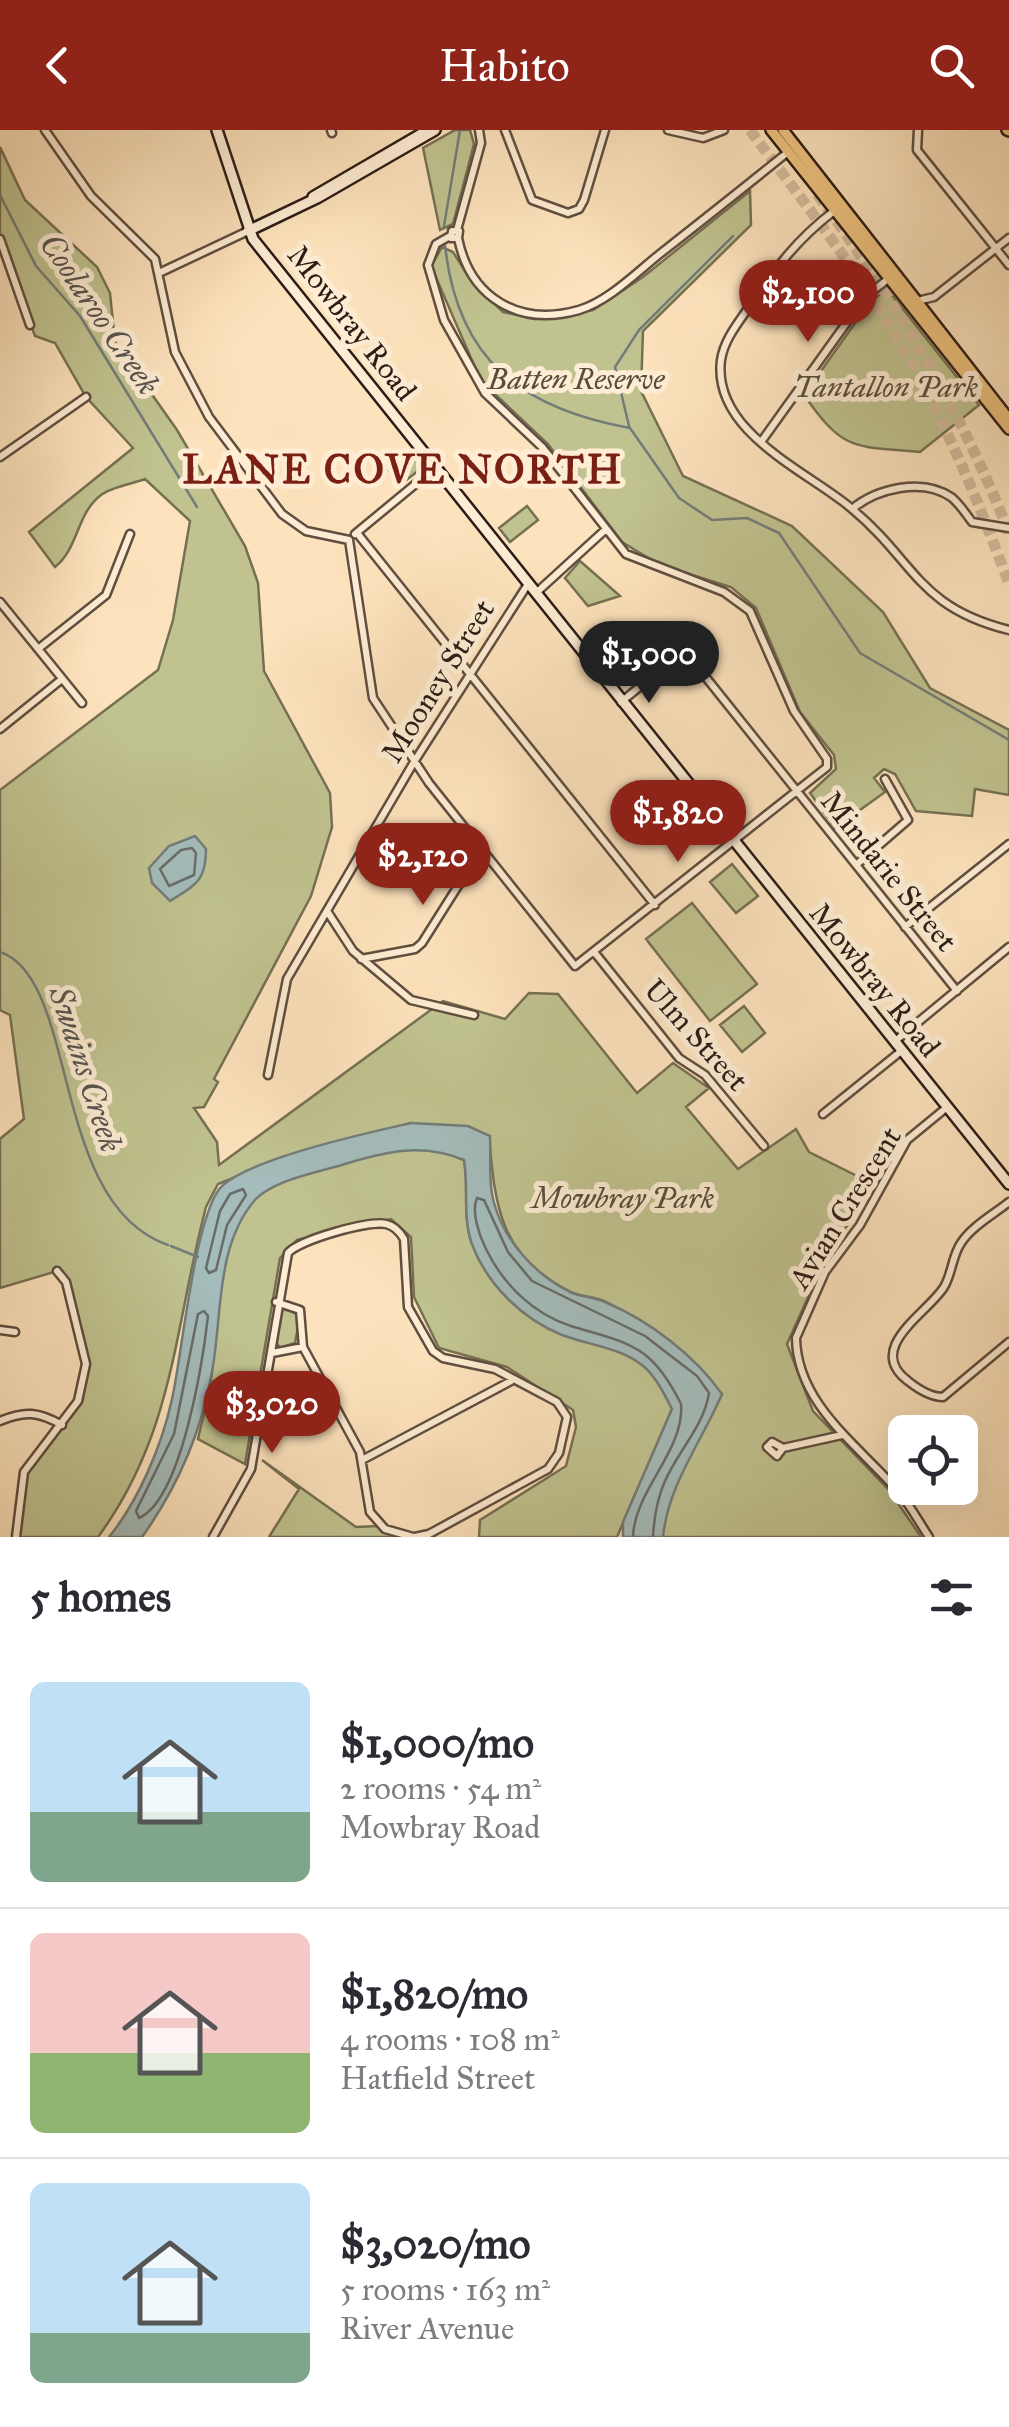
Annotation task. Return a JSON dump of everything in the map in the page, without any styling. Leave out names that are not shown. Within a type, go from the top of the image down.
[{"type":"main road","name":"Mowbray Road","points":[[217,130],[248,230],[620,702],[1009,1184]]},
{"type":"main road","points":[[248,230],[431,130]]},
{"type":"main road","points":[[771,130],[1009,419]]},
{"type":"main road","points":[[783,130],[1009,429]]},
{"type":"street","points":[[45,130],[111,219],[146,245],[159,273],[158,286],[175,352],[209,417],[282,514],[306,532],[350,540]]},
{"type":"street","points":[[479,130],[481,143],[455,235],[462,259],[480,290],[502,305],[547,313],[578,310],[626,282],[788,152]]},
{"type":"street","points":[[505,130],[532,200],[559,212],[575,212],[584,200],[604,130]]},
{"type":"street","points":[[668,130],[703,138],[724,130]]},
{"type":"street","points":[[918,130],[918,150],[1009,264]]},
{"type":"street","points":[[834,211],[794,241],[724,349],[722,384],[737,414],[760,442],[852,508],[944,606],[968,619],[1009,630]]},
{"type":"street","points":[[159,273],[248,230]]},
{"type":"street","points":[[435,468],[350,540],[349,561],[373,698],[414,762],[480,850],[575,966],[797,792],[827,767],[827,759],[794,711],[750,611],[724,592],[641,562],[605,530],[543,448],[485,393],[444,320],[428,265],[436,244],[455,235]]},
{"type":"street","points":[[916,302],[934,297],[1009,238]]},
{"type":"street","points":[[0,239],[30,326]]},
{"type":"street","points":[[760,442],[865,298],[890,276]]},
{"type":"street","points":[[0,457],[86,397]]},
{"type":"street","points":[[852,508],[882,490],[933,489],[952,498],[972,522],[1009,528]]},
{"type":"street","points":[[535,594],[605,530]]},
{"type":"street","points":[[357,532],[654,905]]},
{"type":"street","points":[[38,649],[106,594],[130,534]]},
{"type":"street","name":"Mooney Street","points":[[268,1075],[287,979],[414,762],[528,584]]},
{"type":"street","points":[[2,608],[82,703]]},
{"type":"street","name":"Mindarie Street","points":[[620,702],[683,655],[692,660],[957,991]]},
{"type":"street","points":[[0,729],[62,679]]},
{"type":"street","points":[[856,865],[908,820],[886,779]]},
{"type":"street","points":[[905,927],[1009,844]]},
{"type":"street","points":[[361,958],[416,949],[422,944],[480,850]]},
{"type":"street","points":[[326,910],[361,958],[411,1000],[474,1016]]},
{"type":"street","points":[[823,1114],[1009,947]]},
{"type":"street","name":"Ulm Street","points":[[595,953],[679,1058],[705,1075],[764,1146]]},
{"type":"street","name":"Avian Crescent","points":[[929,1537],[899,1492],[820,1408],[796,1349],[796,1338],[825,1272],[860,1225],[907,1140],[946,1108]]},
{"type":"street","points":[[1009,1202],[962,1240],[944,1287],[893,1346],[904,1379],[934,1397],[943,1396],[1009,1342]]},
{"type":"street","points":[[212,1537],[250,1474],[272,1353],[276,1302],[285,1261],[298,1242],[387,1224],[406,1243],[408,1307],[433,1351],[443,1358],[495,1369],[565,1410],[568,1421],[556,1462],[428,1534],[414,1537],[386,1529],[370,1512],[362,1460],[303,1347],[300,1310],[276,1302]]},
{"type":"street","points":[[16,1537],[24,1472],[78,1400],[86,1364],[66,1282],[57,1271]]},
{"type":"street","points":[[0,1330],[15,1332]]},
{"type":"street","points":[[272,1353],[303,1347]]},
{"type":"street","points":[[362,1460],[511,1381]]},
{"type":"street","points":[[0,1420],[27,1412],[42,1414],[62,1426]]},
{"type":"street","points":[[783,1448],[842,1435]]},
{"type":"green space","points":[[455,130],[470,130],[474,144],[453,224],[440,230],[423,148]]},
{"type":"green space","name":"Mowbray Park","points":[[0,147],[25,200],[97,267],[110,293],[115,342],[177,430],[245,546],[258,583],[264,671],[330,793],[332,827],[311,896],[214,1079],[218,1082],[204,1107],[194,1108],[217,1142],[219,1165],[443,1001],[505,1019],[529,993],[558,994],[637,1093],[673,1063],[709,1088],[686,1107],[738,1169],[796,1129],[809,1152],[873,1184],[823,1264],[787,1344],[813,1411],[888,1489],[888,1505],[899,1505],[921,1537],[663,1537],[663,1519],[674,1482],[722,1394],[619,1309],[569,1291],[528,1262],[515,1245],[498,1206],[489,1136],[411,1123],[283,1158],[218,1184],[206,1207],[158,1418],[123,1498],[98,1537],[16,1537],[24,1472],[78,1401],[86,1364],[66,1283],[57,1271],[0,1288],[0,1139],[24,1119],[10,1015],[0,1010],[0,790],[158,670],[173,620],[190,521],[145,479],[101,495],[55,567],[29,532],[133,448],[86,397],[55,343],[35,336],[0,239]]},
{"type":"green space","name":"Batten Reserve","points":[[750,191],[751,225],[643,331],[641,391],[683,476],[792,526],[883,612],[930,688],[1009,730],[1009,795],[975,789],[972,816],[916,811],[895,774],[884,769],[874,778],[885,792],[835,828],[810,793],[836,769],[834,755],[800,712],[756,608],[731,587],[660,565],[622,542],[548,444],[481,381],[431,266],[442,247],[453,252],[472,282],[503,312],[535,319],[593,310],[643,277]]},
{"type":"green space","name":"Tantallon Park","points":[[887,289],[979,405],[920,452],[852,443],[830,427],[804,395],[870,302]]},
{"type":"green space","points":[[411,452],[423,467],[401,484],[386,467]]},
{"type":"green space","points":[[527,506],[538,520],[510,542],[499,528]]},
{"type":"green space","points":[[580,561],[620,596],[588,606],[565,578]]},
{"type":"green space","points":[[732,864],[758,896],[736,913],[710,882]]},
{"type":"green space","points":[[692,903],[757,984],[710,1021],[646,939]]},
{"type":"green space","points":[[744,1006],[765,1033],[742,1052],[720,1025]]},
{"type":"green space","points":[[402,1149],[437,1149],[464,1160],[472,1244],[487,1273],[508,1298],[547,1327],[633,1358],[647,1368],[663,1391],[672,1409],[617,1537],[479,1537],[480,1520],[566,1466],[576,1427],[573,1410],[507,1367],[439,1348],[414,1297],[411,1237],[391,1219],[297,1240],[280,1258],[245,1464],[198,1439],[211,1380],[222,1279],[244,1212],[257,1197],[288,1180]]},
{"type":"green space","points":[[285,1306],[300,1317],[295,1343],[280,1348],[276,1342],[280,1309]]},
{"type":"green space","points":[[262,1460],[356,1527],[378,1526],[401,1537],[269,1537],[299,1489]]},
{"type":"water","points":[[195,836],[206,849],[204,869],[192,886],[170,901],[152,883],[149,868],[169,846]]},
{"type":"water","points":[[411,1123],[468,1126],[490,1136],[495,1206],[507,1233],[524,1256],[545,1277],[570,1292],[607,1303],[655,1330],[699,1366],[722,1394],[678,1482],[663,1537],[623,1537],[623,1522],[672,1409],[659,1386],[647,1369],[633,1359],[547,1328],[520,1310],[487,1273],[472,1244],[464,1160],[419,1150],[376,1156],[296,1178],[272,1187],[254,1201],[241,1220],[226,1263],[211,1377],[185,1461],[142,1537],[109,1537],[139,1489],[162,1435],[176,1379],[197,1252],[213,1199],[223,1185],[285,1156]]},
{"type":"waterway","points":[[444,226],[460,130]]},
{"type":"waterway","name":"Coolaroo Creek","points":[[0,195],[36,266],[80,316],[197,507]]},
{"type":"waterway","points":[[629,426],[615,367],[639,330],[733,236]]},
{"type":"waterway","points":[[445,245],[452,285],[464,319],[480,348],[501,372],[556,407],[630,428],[679,498],[712,520],[747,518],[779,533],[860,653],[1009,740]]},
{"type":"waterway","name":"Swains Creek","points":[[0,952],[25,971],[43,1003],[84,1141],[103,1186],[130,1222],[168,1245]]},
{"type":"waterway","name":"Swains Creek","points":[[171,1246],[198,1257]]},
{"type":"tunnel","points":[[750,130],[890,325],[936,410],[1009,584]]},
{"type":"tunnel","points":[[817,194],[873,274],[948,399],[1009,533]]},
{"type":"district","name":"LANE COVE NORTH","points":[[403,469]]}]
